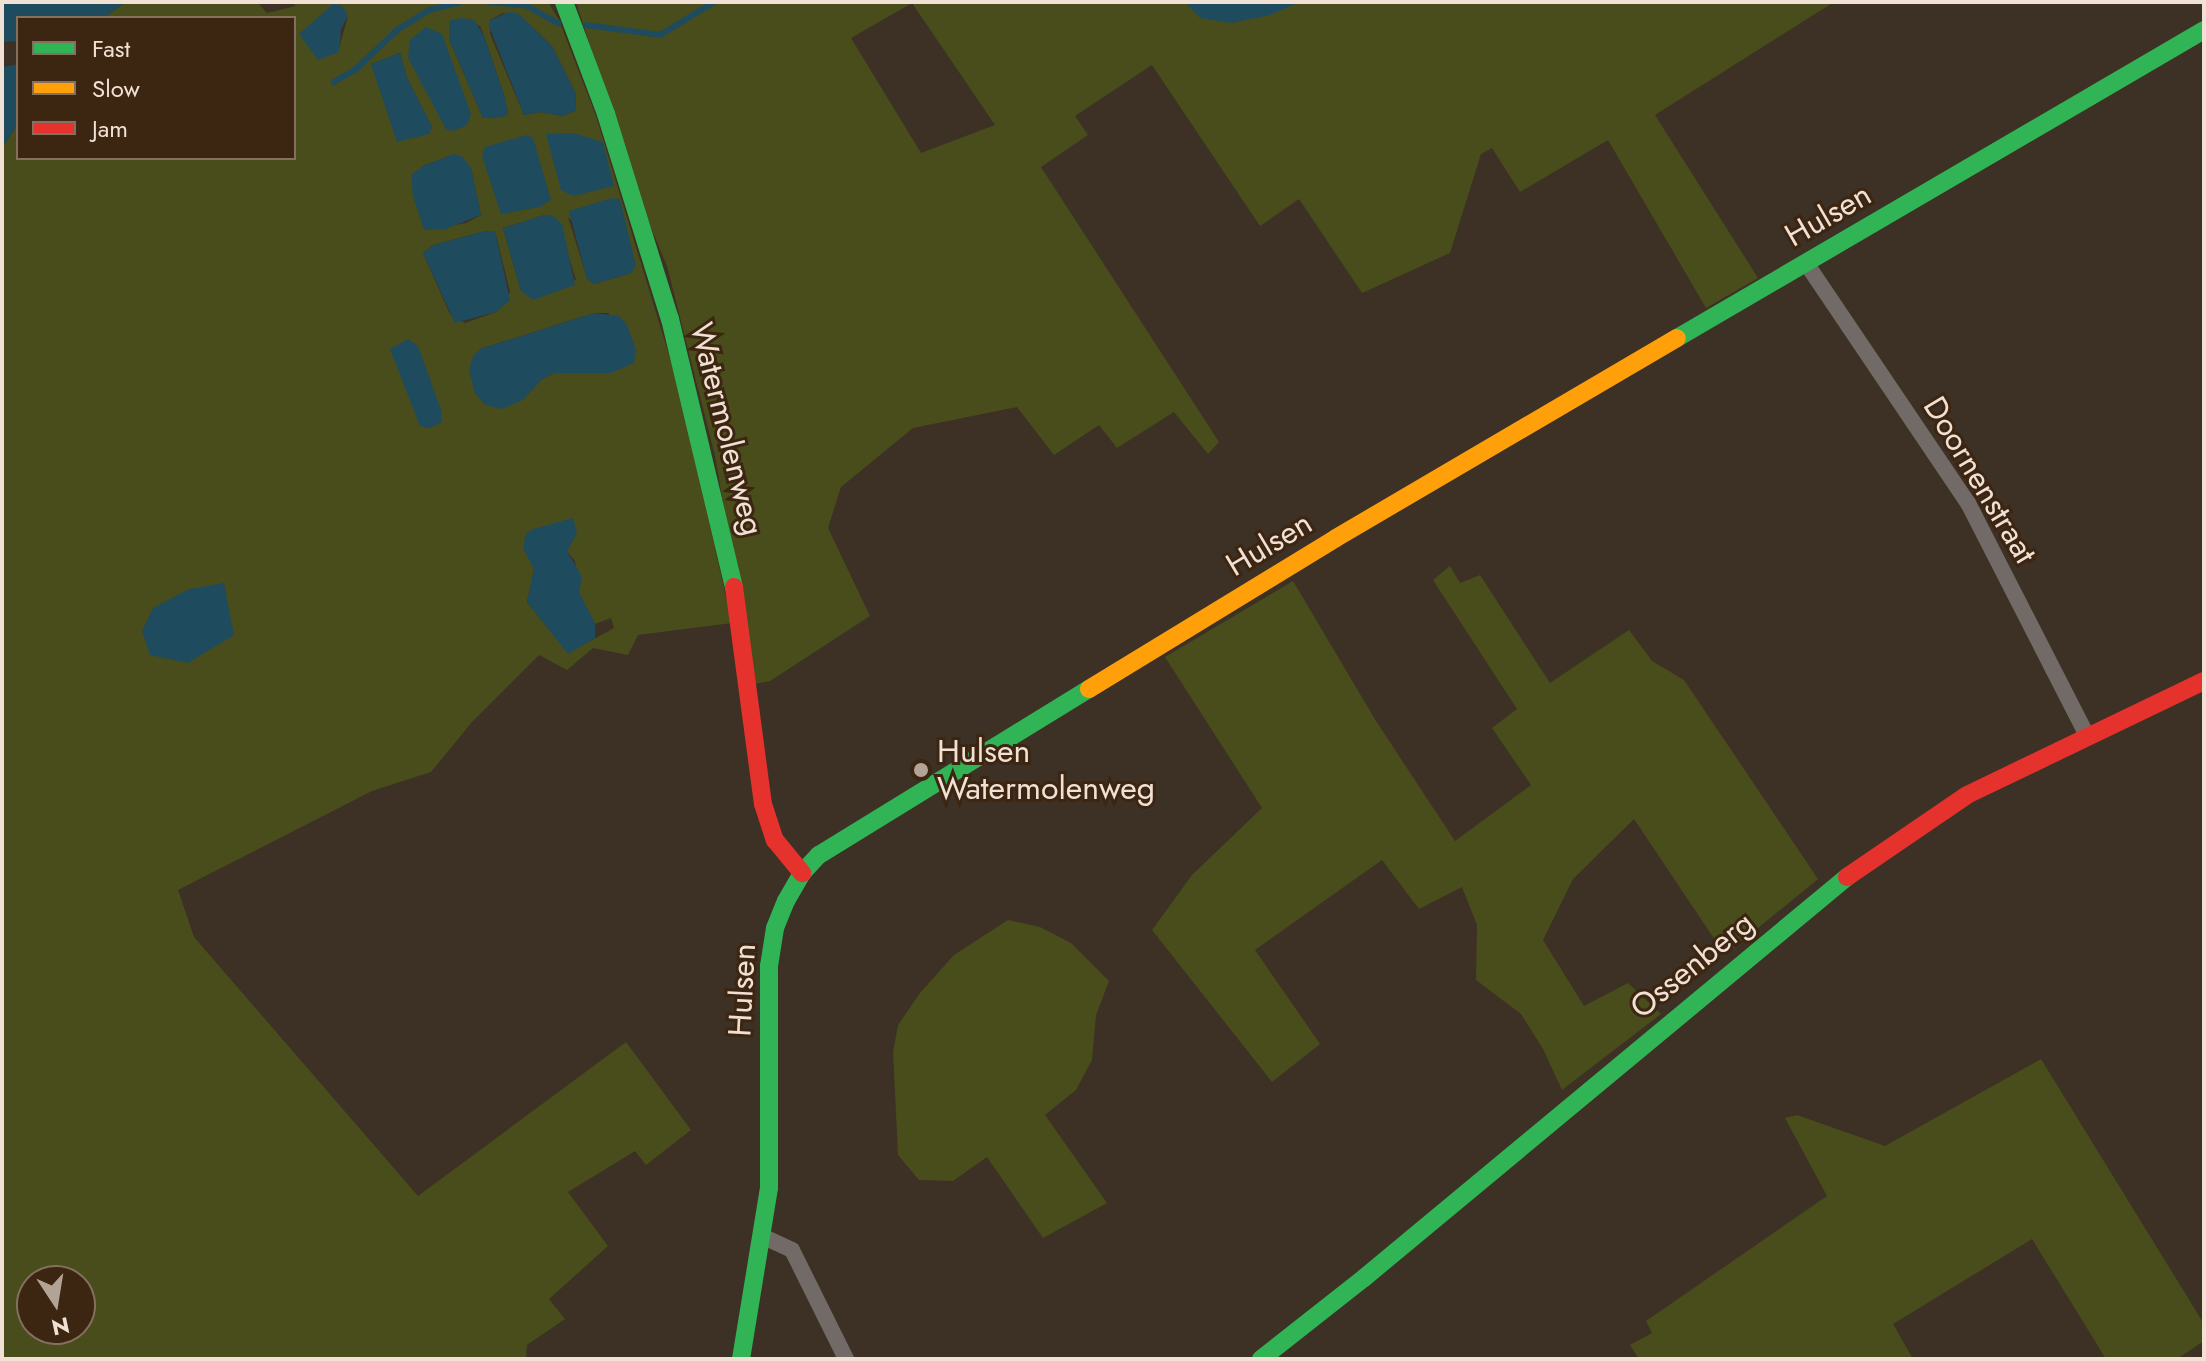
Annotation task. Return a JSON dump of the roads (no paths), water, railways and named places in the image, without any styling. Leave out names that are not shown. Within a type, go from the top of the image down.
[{"type":"street","name":"Watermolenweg","points":[[564,2],[606,114],[670,319],[736,597],[763,804],[775,840],[802,873]]},
{"type":"street","name":"Hulsen","points":[[741,1359],[764,1237],[769,1188],[769,966],[775,928],[802,873],[835,844],[1322,546],[2204,30]]},
{"type":"street","name":"Doornenstraat","points":[[1806,263],[1968,503],[2088,737]]},
{"type":"street","name":"Ossenberg","points":[[1261,1359],[1364,1278],[1839,883],[1939,811],[2204,681]]},
{"type":"street","points":[[764,1237],[792,1250],[846,1359]]},
{"type":"water","points":[[2,2],[126,2],[106,16],[16,16],[16,41],[2,42]]},
{"type":"water","points":[[1185,2],[1300,2],[1270,15],[1231,23],[1200,18]]},
{"type":"water","points":[[333,4],[342,5],[348,16],[341,29],[339,52],[318,60],[299,34]]},
{"type":"water","points":[[509,12],[518,13],[552,46],[576,94],[575,111],[562,116],[541,112],[524,115],[489,26],[490,20]]},
{"type":"water","points":[[461,18],[474,20],[484,36],[504,95],[508,114],[502,117],[483,118],[449,39],[449,21]]},
{"type":"water","points":[[426,27],[442,34],[471,114],[467,125],[453,131],[446,129],[408,58],[410,40]]},
{"type":"water","points":[[400,53],[407,78],[432,127],[429,134],[397,142],[371,64]]},
{"type":"water","points":[[16,64],[16,127],[2,148],[2,67]]},
{"type":"water","points":[[573,133],[603,142],[614,186],[573,196],[561,190],[546,134]]},
{"type":"water","points":[[527,135],[533,138],[551,200],[540,207],[501,214],[482,156],[485,147]]},
{"type":"water","points":[[454,154],[463,157],[471,168],[481,215],[445,229],[424,230],[413,196],[411,175],[423,166]]},
{"type":"water","points":[[612,198],[620,199],[636,266],[631,273],[594,284],[587,279],[569,211]]},
{"type":"water","points":[[552,215],[562,224],[575,285],[533,300],[521,291],[503,228]]},
{"type":"water","points":[[495,231],[510,300],[496,312],[455,323],[423,253],[433,245]]},
{"type":"water","points":[[594,313],[619,316],[627,325],[636,350],[634,363],[611,373],[554,373],[541,380],[523,400],[502,409],[485,405],[475,393],[469,370],[473,356],[480,349]]},
{"type":"water","points":[[408,339],[418,346],[441,410],[442,422],[430,428],[420,426],[390,349]]},
{"type":"water","points":[[573,518],[577,533],[567,551],[582,577],[579,592],[595,624],[595,638],[568,654],[527,602],[534,569],[523,548],[526,534],[533,529]]},
{"type":"water","points":[[224,583],[234,635],[188,663],[150,655],[142,631],[153,608],[189,589]]},
{"type":"waterway","points":[[334,82],[355,70],[397,30],[429,10],[460,2]]},
{"type":"waterway","points":[[489,2],[525,5],[558,23]]},
{"type":"waterway","points":[[586,25],[660,35],[714,2]]},
{"type":"place","name":"Hulsen Watermolenweg","points":[[921,770]]}]
